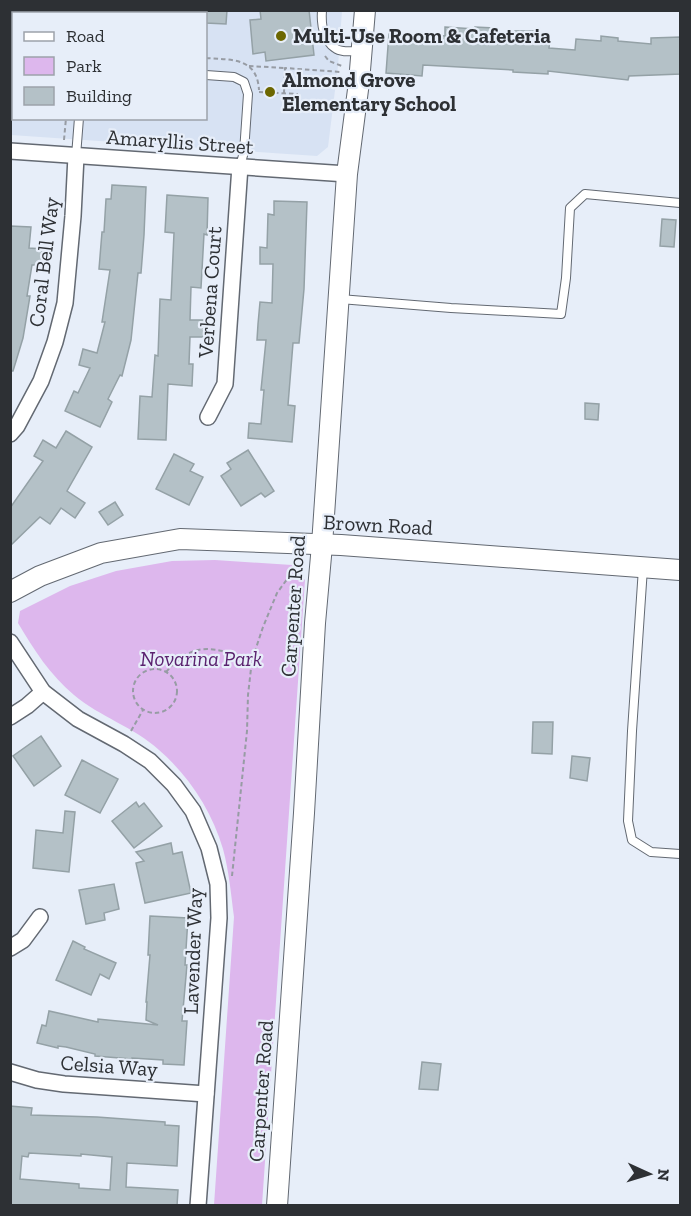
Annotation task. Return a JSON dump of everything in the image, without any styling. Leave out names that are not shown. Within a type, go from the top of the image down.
[{"type":"street","name":"Carpenter Road","points":[[277,1206],[347,174],[359,82],[365,10]]},
{"type":"street","name":"Amaryllis Street","points":[[10,152],[347,174]]},
{"type":"street","name":"Coral Bell Way","points":[[10,434],[17,426],[41,381],[55,342],[65,303],[76,156]]},
{"type":"street","name":"Verbena Court","points":[[208,417],[225,384],[240,166]]},
{"type":"street","name":"Brown Road","points":[[10,592],[40,576],[101,553],[180,539],[353,546],[681,570]]},
{"type":"street","name":"Lavender Way","points":[[10,642],[44,692],[78,719],[150,761],[174,785],[193,811],[209,848],[218,884],[219,918],[198,1206]]},
{"type":"street","points":[[10,717],[44,692]]},
{"type":"street","points":[[10,948],[23,940],[40,917]]},
{"type":"street","name":"Celsia Way","points":[[10,1072],[37,1080],[64,1084],[206,1094]]},
{"type":"lane","points":[[322,10],[325,37],[335,48],[343,51],[362,51]]},
{"type":"lane","points":[[207,75],[234,77],[244,82],[248,94],[244,152],[240,166]]},
{"type":"lane","points":[[76,156],[79,120]]},
{"type":"lane","points":[[338,299],[561,314],[566,278],[570,208],[585,194],[681,203]]},
{"type":"lane","points":[[643,567],[628,821],[632,840],[651,852],[681,854]]},
{"type":"path","points":[[249,66],[341,72]]},
{"type":"path","points":[[284,93],[285,68]]},
{"type":"path","points":[[259,92],[298,94]]},
{"type":"path","points":[[64,140],[66,120]]},
{"type":"path","points":[[232,878],[252,660],[262,627],[277,592],[296,567]]},
{"type":"path","points":[[166,672],[177,659],[197,649],[220,650],[252,660]]},
{"type":"path","points":[[151,670],[166,672],[176,685],[177,697],[172,706],[158,713],[148,712],[138,706],[132,692],[138,677],[151,670]]},
{"type":"path","points":[[131,731],[143,709]]},
{"type":"shaded area","name":"Almond Grove Elementary School","points":[[10,11],[342,11],[328,147],[317,156],[11,135]]},
{"type":"green space","name":"Novarina Park","points":[[215,560],[292,565],[305,580],[262,1205],[214,1205],[234,917],[225,857],[213,821],[190,783],[170,760],[139,735],[84,703],[65,687],[43,662],[18,623],[20,611],[70,586],[116,571],[172,561]]},
{"type":"building","points":[[206,10],[227,10],[226,24],[207,23]]},
{"type":"building","name":"Multi-Use Room & Cafeteria","points":[[260,10],[309,10],[314,55],[266,61],[265,52],[253,54],[250,20],[261,19]]},
{"type":"building","points":[[445,27],[494,28],[493,33],[514,34],[515,31],[536,31],[536,36],[550,37],[549,48],[575,50],[576,39],[601,41],[601,36],[618,38],[618,41],[651,44],[651,38],[681,37],[681,74],[629,76],[628,80],[548,71],[548,74],[423,65],[422,76],[386,73],[389,33],[445,36]]},
{"type":"building","points":[[112,185],[146,187],[144,235],[131,340],[122,376],[120,375],[108,399],[112,402],[100,427],[65,411],[74,391],[78,393],[90,368],[79,365],[83,349],[97,353],[105,322],[102,322],[110,270],[99,269],[106,199],[111,199]]},
{"type":"building","points":[[167,195],[208,198],[207,235],[204,234],[201,288],[191,287],[190,320],[204,320],[203,337],[190,337],[189,364],[193,364],[192,386],[168,384],[166,440],[138,439],[140,396],[152,397],[155,355],[158,356],[160,299],[171,300],[174,233],[165,232]]},
{"type":"building","points":[[274,201],[307,202],[304,289],[299,343],[293,343],[288,405],[295,406],[292,442],[248,438],[249,423],[261,424],[264,390],[261,390],[266,340],[257,340],[258,324],[260,302],[272,303],[273,264],[260,264],[260,247],[267,248],[268,214],[274,215]]},
{"type":"building","points":[[662,219],[676,220],[674,247],[660,246]]},
{"type":"building","points":[[10,226],[31,227],[29,248],[43,249],[42,265],[32,265],[27,296],[30,296],[23,338],[13,371],[10,371]]},
{"type":"building","points":[[585,403],[599,404],[598,420],[585,419]]},
{"type":"building","points":[[66,431],[92,447],[67,491],[85,503],[75,518],[61,508],[50,524],[40,517],[10,546],[10,508],[43,461],[34,456],[43,440],[56,448]]},
{"type":"building","points":[[248,450],[274,491],[265,497],[261,493],[241,506],[221,476],[231,469],[227,463]]},
{"type":"building","points":[[174,454],[194,464],[190,471],[203,477],[189,505],[156,489]]},
{"type":"building","points":[[115,502],[123,515],[108,525],[99,512]]},
{"type":"building","points":[[533,722],[553,722],[552,754],[532,753]]},
{"type":"building","points":[[41,736],[61,766],[34,786],[13,756]]},
{"type":"building","points":[[572,756],[590,758],[587,781],[570,778]]},
{"type":"building","points":[[82,760],[118,779],[100,813],[65,795]]},
{"type":"building","points":[[136,802],[139,807],[144,803],[162,826],[134,848],[112,821]]},
{"type":"building","points":[[65,811],[75,812],[69,872],[33,868],[36,830],[63,833]]},
{"type":"building","points":[[171,843],[173,854],[182,852],[191,893],[145,903],[136,863],[144,861],[136,852]]},
{"type":"building","points":[[114,884],[119,909],[104,913],[105,920],[86,924],[79,890]]},
{"type":"building","points":[[150,916],[188,918],[182,1021],[187,1021],[184,1065],[163,1064],[163,1060],[95,1056],[95,1054],[66,1047],[58,1046],[58,1048],[37,1043],[42,1025],[46,1026],[49,1011],[98,1022],[98,1019],[158,1025],[146,1020]]},
{"type":"building","points":[[73,941],[85,947],[84,949],[116,963],[109,979],[100,974],[91,995],[56,980]]},
{"type":"building","points":[[422,1062],[441,1064],[438,1090],[419,1089]]},
{"type":"building","points":[[10,1106],[32,1108],[31,1115],[165,1122],[165,1125],[179,1126],[177,1166],[127,1163],[126,1187],[178,1190],[177,1206],[10,1206]],"holes":[[[29,1153],[81,1156],[81,1154],[112,1157],[110,1190],[79,1188],[79,1184],[20,1179],[22,1156],[28,1157]]]},
{"type":"place","name":"Multi-Use Room & Cafeteria","points":[[281,36]]},
{"type":"place","name":"Almond Grove Elementary School","points":[[270,92]]}]
